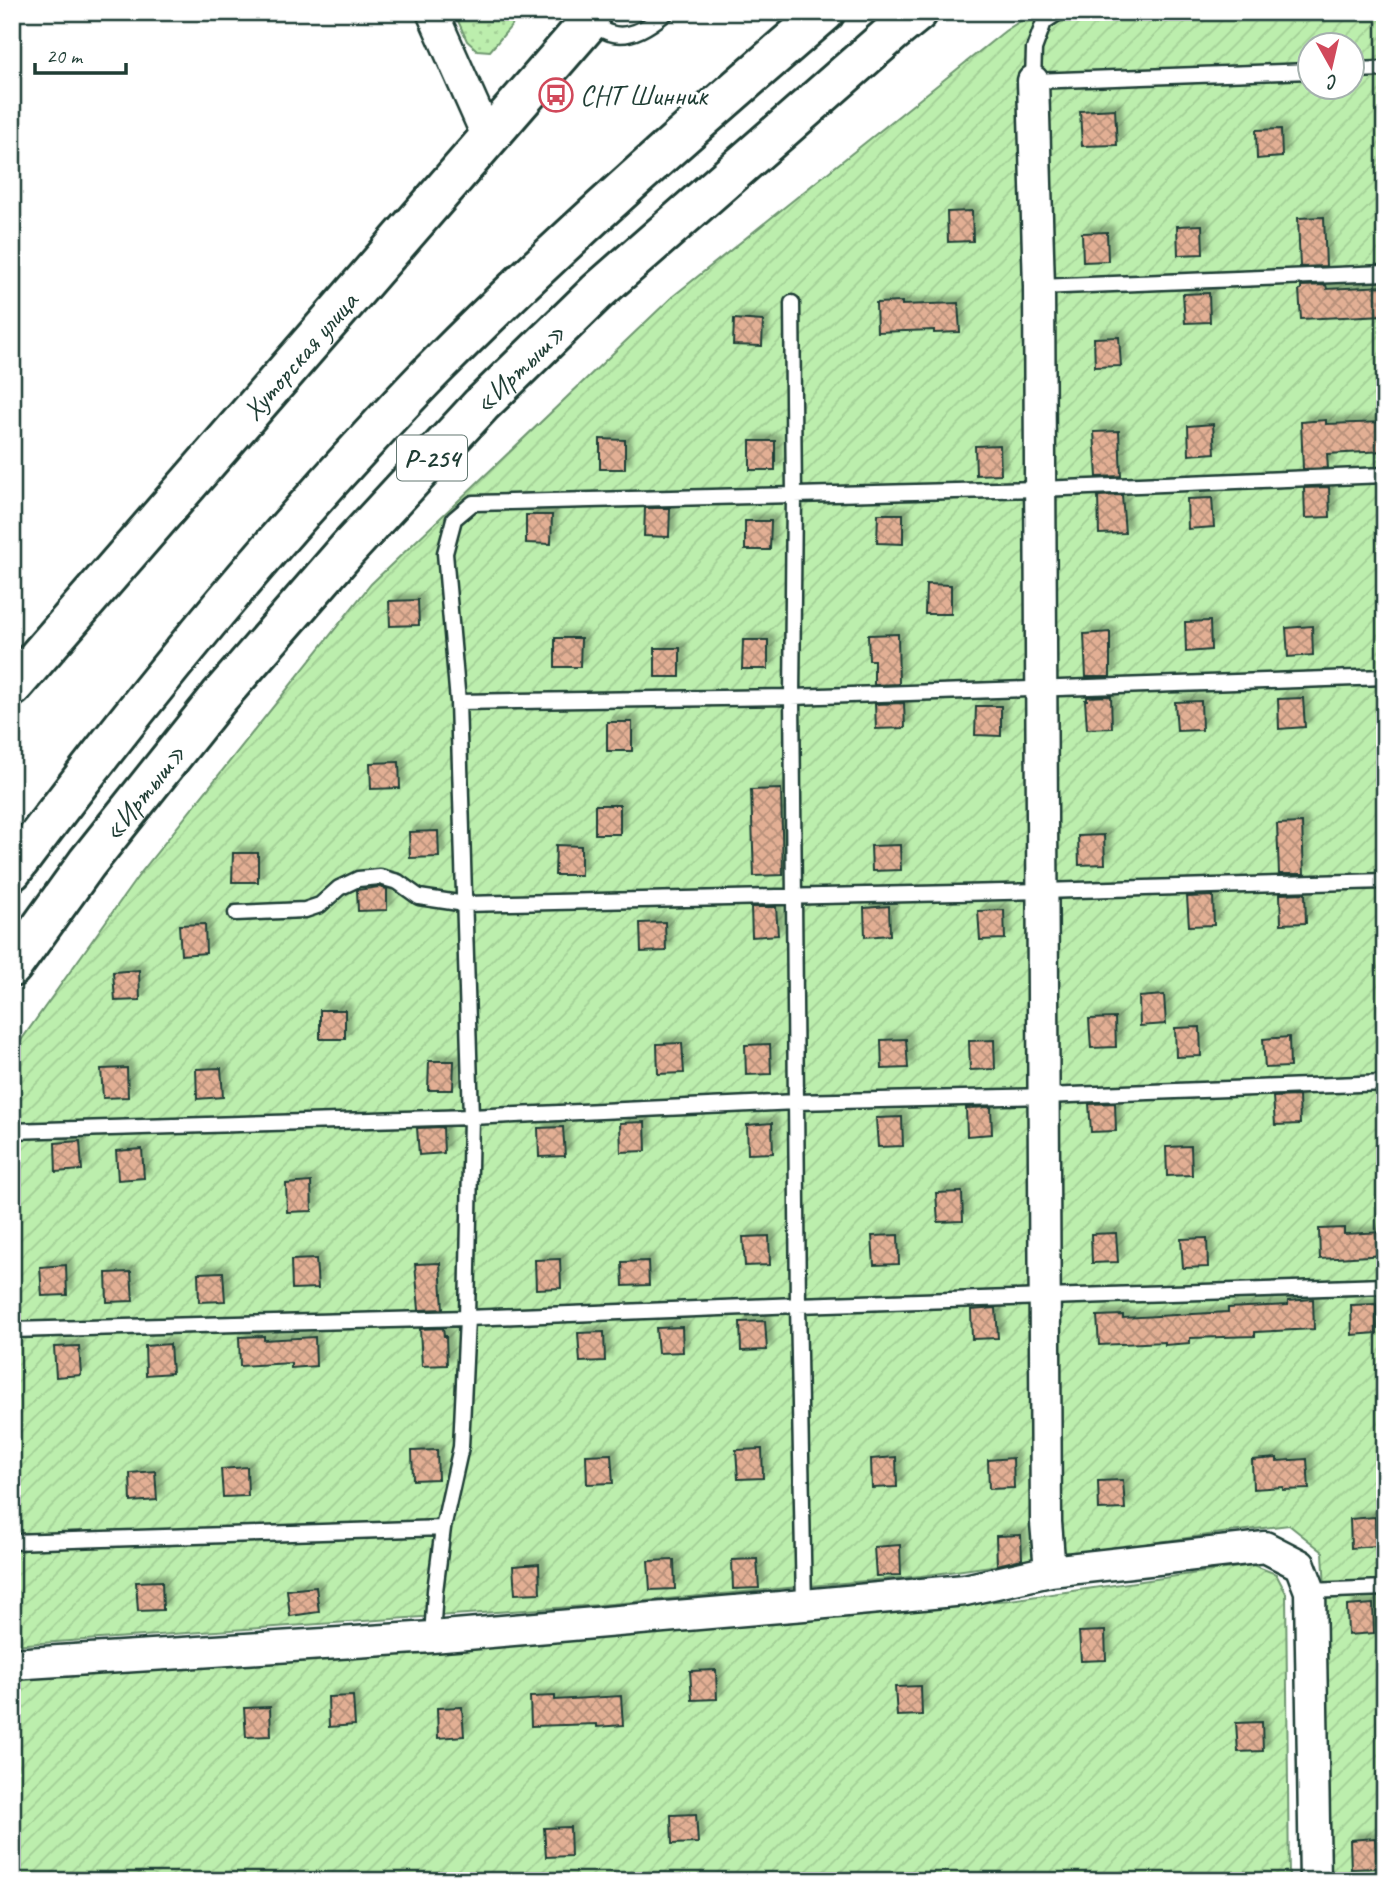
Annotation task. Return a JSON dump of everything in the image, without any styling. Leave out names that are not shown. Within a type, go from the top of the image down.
[{"type":"main road","name":"«Иртыш»","points":[[12,871],[172,664],[302,510],[437,366],[667,149],[825,12]]},
{"type":"main road","name":"«Иртыш»","points":[[12,967],[87,863],[220,696],[347,550],[481,405],[607,283],[881,41],[918,12]]},
{"type":"main road","name":"Хуторская улица","points":[[12,687],[488,138],[589,16]]},
{"type":"street","points":[[432,12],[488,138]]},
{"type":"street","points":[[1033,81],[1039,287],[1046,1522],[1050,1571]]},
{"type":"street","points":[[12,1664],[432,1637],[965,1590],[1050,1571],[1265,1547],[1300,1565],[1310,1591],[1315,1881]]},
{"type":"lane","points":[[589,16],[612,34],[631,33],[650,26],[667,12]]},
{"type":"lane","points":[[1059,12],[1044,22],[1034,49],[1033,81],[1296,72]]},
{"type":"lane","points":[[1366,70],[1385,69]]},
{"type":"lane","points":[[1039,287],[1385,273]]},
{"type":"lane","points":[[792,303],[792,697],[804,1605]]},
{"type":"lane","points":[[432,1637],[443,1528],[461,1447],[471,1117],[458,702],[445,553],[454,519],[474,503],[1040,489],[1385,475]]},
{"type":"lane","points":[[458,702],[792,697],[1385,677]]},
{"type":"lane","points":[[236,913],[305,910],[320,905],[339,888],[358,879],[380,877],[398,883],[419,897],[465,904],[1385,881]]},
{"type":"lane","points":[[12,1130],[471,1117],[796,1102],[1385,1083]]},
{"type":"lane","points":[[12,1330],[467,1318],[1385,1286]]},
{"type":"lane","points":[[12,1542],[443,1528]]},
{"type":"lane","points":[[1310,1591],[1385,1588]]},
{"type":"green space","points":[[454,12],[523,12],[490,51],[477,50],[467,41]]},
{"type":"green space","points":[[1034,12],[1385,12],[1385,1881],[1324,1881],[1326,1609],[1323,1552],[1289,1525],[921,1576],[600,1605],[12,1645],[12,1053],[139,875],[371,584],[672,297],[1005,31]]},
{"type":"green space","points":[[1253,1565],[1276,1574],[1286,1593],[1289,1881],[12,1881],[12,1678],[1010,1600]]},
{"type":"building","points":[[1115,109],[1117,145],[1082,146],[1080,111]]},
{"type":"building","points":[[1281,129],[1282,157],[1257,159],[1256,130]]},
{"type":"building","points":[[972,211],[973,241],[948,242],[947,212]]},
{"type":"building","points":[[1324,217],[1326,266],[1300,267],[1298,218]]},
{"type":"building","points":[[1202,225],[1203,254],[1178,255],[1177,226]]},
{"type":"building","points":[[1107,232],[1108,261],[1083,262],[1082,233]]},
{"type":"building","points":[[1326,285],[1327,289],[1385,286],[1385,315],[1301,319],[1301,286]]},
{"type":"building","points":[[1209,293],[1210,322],[1185,323],[1183,294]]},
{"type":"building","points":[[902,302],[902,305],[958,303],[960,332],[877,332],[876,303]]},
{"type":"building","points":[[734,319],[763,321],[762,346],[733,345]]},
{"type":"building","points":[[1119,337],[1121,366],[1095,367],[1094,338]]},
{"type":"building","points":[[1326,420],[1326,424],[1385,422],[1385,451],[1327,454],[1328,468],[1303,469],[1301,422]]},
{"type":"building","points":[[1213,424],[1215,453],[1189,455],[1188,426]]},
{"type":"building","points":[[1119,431],[1121,476],[1097,477],[1094,432]]},
{"type":"building","points":[[600,439],[625,440],[625,469],[600,469]]},
{"type":"building","points":[[750,441],[775,441],[775,470],[750,470]]},
{"type":"building","points":[[1000,445],[1001,474],[976,475],[975,446]]},
{"type":"building","points":[[1329,487],[1330,517],[1305,518],[1304,488]]},
{"type":"building","points":[[1122,495],[1125,533],[1099,534],[1098,496]]},
{"type":"building","points":[[1212,498],[1214,527],[1188,529],[1187,499]]},
{"type":"building","points":[[645,508],[670,508],[669,537],[644,536]]},
{"type":"building","points":[[878,514],[903,514],[903,544],[877,543]]},
{"type":"building","points":[[526,515],[552,515],[551,544],[526,543]]},
{"type":"building","points":[[745,521],[771,521],[770,550],[745,550]]},
{"type":"building","points":[[926,584],[951,585],[951,614],[925,614]]},
{"type":"building","points":[[418,600],[419,625],[390,626],[389,601]]},
{"type":"building","points":[[1210,621],[1211,650],[1186,652],[1185,622]]},
{"type":"building","points":[[1312,626],[1313,655],[1288,657],[1286,628]]},
{"type":"building","points":[[1110,632],[1110,677],[1086,677],[1084,634]]},
{"type":"building","points":[[898,634],[899,684],[874,685],[874,660],[869,660],[868,635]]},
{"type":"building","points":[[555,638],[581,638],[580,667],[555,667]]},
{"type":"building","points":[[743,640],[768,640],[768,669],[742,669]]},
{"type":"building","points":[[655,648],[680,648],[680,677],[655,677]]},
{"type":"building","points":[[1111,696],[1112,728],[1087,729],[1087,697]]},
{"type":"building","points":[[1303,698],[1305,727],[1279,729],[1278,699]]},
{"type":"building","points":[[1201,701],[1202,730],[1177,731],[1175,702]]},
{"type":"building","points":[[904,703],[905,728],[876,729],[875,704]]},
{"type":"building","points":[[976,706],[1001,706],[1001,736],[975,735]]},
{"type":"building","points":[[607,722],[632,722],[632,751],[607,751]]},
{"type":"building","points":[[399,762],[400,788],[371,789],[370,763]]},
{"type":"building","points":[[781,789],[783,875],[754,876],[751,790]]},
{"type":"building","points":[[595,805],[620,805],[620,834],[595,834]]},
{"type":"building","points":[[1302,823],[1304,874],[1279,874],[1277,824]]},
{"type":"building","points":[[438,831],[439,857],[410,858],[409,832]]},
{"type":"building","points":[[1104,835],[1105,864],[1079,865],[1078,836]]},
{"type":"building","points":[[556,845],[581,846],[581,875],[555,875]]},
{"type":"building","points":[[900,845],[901,870],[872,871],[871,846]]},
{"type":"building","points":[[233,853],[258,853],[258,882],[232,882]]},
{"type":"building","points":[[379,887],[387,889],[387,910],[358,911],[357,890]]},
{"type":"building","points":[[1305,893],[1306,923],[1281,924],[1280,894]]},
{"type":"building","points":[[1213,896],[1214,925],[1189,926],[1187,897]]},
{"type":"building","points":[[889,906],[890,935],[865,937],[864,908]]},
{"type":"building","points":[[751,907],[776,907],[778,935],[752,937]]},
{"type":"building","points":[[1004,910],[1005,939],[980,940],[978,911]]},
{"type":"building","points":[[665,922],[666,951],[641,952],[640,923]]},
{"type":"building","points":[[205,924],[206,953],[181,955],[179,925]]},
{"type":"building","points":[[139,970],[140,1000],[115,1001],[113,972]]},
{"type":"building","points":[[1164,995],[1166,1024],[1140,1026],[1139,997]]},
{"type":"building","points":[[320,1010],[345,1010],[345,1039],[320,1039]]},
{"type":"building","points":[[1115,1018],[1116,1047],[1091,1048],[1089,1019]]},
{"type":"building","points":[[1200,1027],[1201,1056],[1176,1057],[1175,1028]]},
{"type":"building","points":[[1289,1037],[1290,1067],[1265,1068],[1263,1039]]},
{"type":"building","points":[[906,1039],[908,1068],[882,1069],[881,1040]]},
{"type":"building","points":[[994,1040],[995,1069],[970,1070],[969,1041]]},
{"type":"building","points":[[682,1043],[684,1073],[658,1074],[657,1044]]},
{"type":"building","points":[[770,1044],[771,1074],[746,1075],[745,1045]]},
{"type":"building","points":[[429,1061],[454,1061],[453,1090],[428,1090]]},
{"type":"building","points":[[127,1068],[128,1097],[103,1098],[101,1069]]},
{"type":"building","points":[[221,1068],[223,1097],[197,1099],[196,1069]]},
{"type":"building","points":[[1299,1096],[1300,1124],[1275,1125],[1273,1097]]},
{"type":"building","points":[[1115,1103],[1116,1131],[1091,1132],[1089,1104]]},
{"type":"building","points":[[991,1107],[992,1134],[967,1136],[966,1108]]},
{"type":"building","points":[[902,1117],[903,1146],[878,1147],[876,1118]]},
{"type":"building","points":[[645,1122],[646,1151],[621,1152],[620,1123]]},
{"type":"building","points":[[772,1123],[773,1153],[748,1154],[747,1125]]},
{"type":"building","points":[[443,1127],[444,1153],[419,1155],[417,1128]]},
{"type":"building","points":[[563,1127],[565,1156],[539,1157],[538,1128]]},
{"type":"building","points":[[80,1141],[82,1170],[56,1172],[55,1143]]},
{"type":"building","points":[[1191,1146],[1192,1175],[1167,1176],[1166,1147]]},
{"type":"building","points":[[142,1149],[144,1178],[118,1180],[116,1151]]},
{"type":"building","points":[[311,1182],[312,1211],[287,1212],[286,1184]]},
{"type":"building","points":[[962,1192],[963,1221],[938,1222],[936,1193]]},
{"type":"building","points":[[1344,1228],[1344,1234],[1385,1232],[1385,1255],[1320,1259],[1319,1229]]},
{"type":"building","points":[[1116,1233],[1118,1262],[1092,1263],[1091,1234]]},
{"type":"building","points":[[898,1235],[899,1264],[874,1265],[872,1236]]},
{"type":"building","points":[[769,1236],[770,1265],[745,1266],[743,1237]]},
{"type":"building","points":[[1207,1238],[1208,1267],[1183,1268],[1181,1239]]},
{"type":"building","points":[[316,1259],[318,1288],[292,1289],[291,1260]]},
{"type":"building","points":[[560,1259],[561,1288],[536,1289],[535,1260]]},
{"type":"building","points":[[648,1261],[649,1285],[623,1286],[622,1262]]},
{"type":"building","points":[[440,1263],[443,1309],[419,1310],[415,1264]]},
{"type":"building","points":[[66,1265],[67,1295],[42,1296],[40,1267]]},
{"type":"building","points":[[131,1272],[133,1301],[107,1302],[106,1273]]},
{"type":"building","points":[[223,1272],[225,1301],[199,1302],[198,1273]]},
{"type":"building","points":[[1313,1299],[1314,1329],[1255,1332],[1255,1336],[1190,1338],[1190,1343],[1165,1345],[1165,1342],[1099,1345],[1097,1316],[1123,1315],[1123,1318],[1228,1312],[1228,1308],[1288,1305],[1288,1301]]},
{"type":"building","points":[[1376,1304],[1377,1333],[1352,1335],[1351,1305]]},
{"type":"building","points":[[996,1308],[998,1338],[972,1339],[971,1310]]},
{"type":"building","points":[[765,1321],[767,1350],[741,1351],[740,1322]]},
{"type":"building","points":[[682,1327],[683,1352],[658,1353],[656,1328]]},
{"type":"building","points":[[443,1328],[446,1336],[447,1365],[422,1366],[420,1329]]},
{"type":"building","points":[[604,1332],[605,1361],[580,1362],[578,1333]]},
{"type":"building","points":[[264,1336],[264,1340],[315,1337],[316,1366],[291,1368],[291,1363],[240,1366],[239,1337]]},
{"type":"building","points":[[170,1344],[172,1373],[146,1375],[145,1346]]},
{"type":"building","points":[[79,1346],[81,1375],[56,1377],[54,1347]]},
{"type":"building","points":[[762,1449],[763,1478],[738,1479],[736,1450]]},
{"type":"building","points":[[437,1450],[438,1479],[413,1480],[412,1451]]},
{"type":"building","points":[[611,1454],[613,1483],[587,1484],[586,1455]]},
{"type":"building","points":[[896,1457],[897,1487],[872,1488],[871,1459]]},
{"type":"building","points":[[1013,1458],[1014,1488],[989,1489],[988,1460]]},
{"type":"building","points":[[1277,1458],[1277,1461],[1307,1459],[1309,1489],[1253,1489],[1252,1460]]},
{"type":"building","points":[[247,1467],[248,1496],[223,1497],[221,1469]]},
{"type":"building","points":[[155,1471],[157,1500],[131,1502],[130,1473]]},
{"type":"building","points":[[1123,1480],[1125,1509],[1099,1510],[1098,1481]]},
{"type":"building","points":[[1375,1517],[1376,1546],[1351,1548],[1350,1519]]},
{"type":"building","points":[[1021,1535],[1022,1559],[997,1565],[996,1536]]},
{"type":"building","points":[[900,1545],[901,1575],[876,1576],[874,1547]]},
{"type":"building","points":[[757,1559],[759,1588],[733,1589],[732,1560]]},
{"type":"building","points":[[674,1560],[675,1589],[650,1590],[648,1561]]},
{"type":"building","points":[[539,1564],[540,1593],[515,1594],[513,1566]]},
{"type":"building","points":[[162,1581],[163,1610],[138,1611],[136,1582]]},
{"type":"building","points":[[316,1587],[319,1612],[290,1616],[287,1590]]},
{"type":"building","points":[[1373,1604],[1374,1633],[1348,1635],[1347,1606]]},
{"type":"building","points":[[1105,1631],[1106,1660],[1081,1661],[1079,1632]]},
{"type":"building","points":[[716,1670],[717,1699],[692,1700],[690,1671]]},
{"type":"building","points":[[921,1686],[922,1715],[897,1716],[895,1687]]},
{"type":"building","points":[[353,1696],[355,1725],[329,1727],[328,1697]]},
{"type":"building","points":[[555,1696],[555,1700],[621,1696],[623,1725],[531,1726],[530,1697]]},
{"type":"building","points":[[270,1707],[271,1736],[246,1737],[244,1708]]},
{"type":"building","points":[[462,1707],[464,1736],[438,1738],[437,1708]]},
{"type":"building","points":[[1262,1722],[1263,1751],[1238,1752],[1236,1723]]},
{"type":"building","points":[[696,1814],[698,1843],[672,1844],[671,1815]]},
{"type":"building","points":[[570,1827],[571,1856],[546,1857],[544,1828]]},
{"type":"building","points":[[1375,1838],[1377,1868],[1351,1869],[1350,1840]]},
{"type":"place","name":"СНТ Шинник","points":[[556,95]]}]
